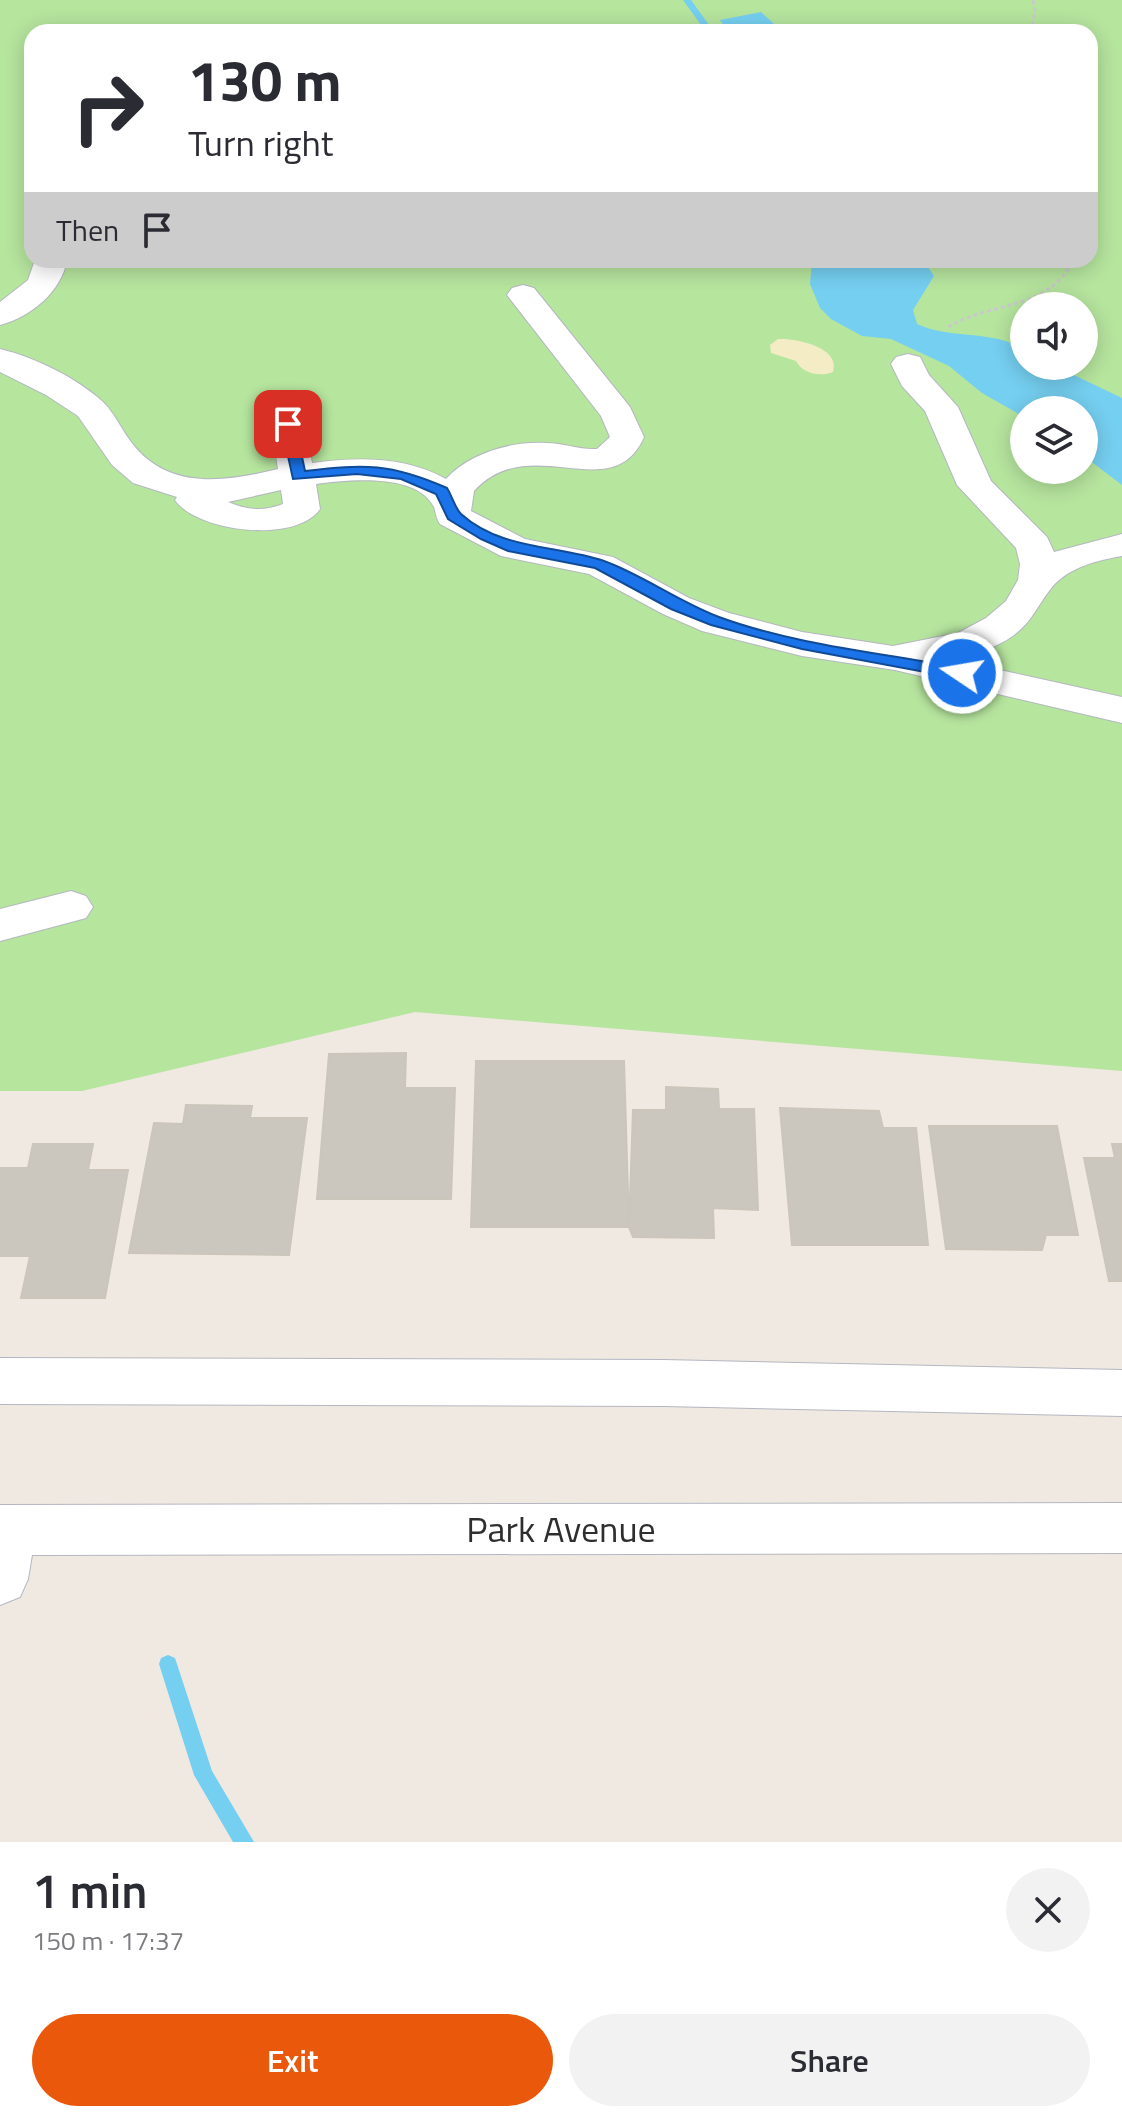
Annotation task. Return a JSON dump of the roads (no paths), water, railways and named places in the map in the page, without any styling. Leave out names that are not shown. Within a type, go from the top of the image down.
[{"type":"street","points":[[0,315],[22,303],[40,286],[48,268]]},
{"type":"street","points":[[449,502],[462,481],[495,462],[528,453],[600,460],[623,448],[627,437],[625,426],[604,396],[523,295]]},
{"type":"street","points":[[0,359],[78,400],[98,417],[128,462],[163,486],[226,514],[272,522],[302,509],[288,424]]},
{"type":"street","points":[[908,364],[914,379],[941,407],[975,485],[1035,562],[1053,565],[1075,555],[1122,545]]},
{"type":"street","points":[[298,476],[357,469],[389,472],[430,484],[442,491],[453,516],[486,536],[514,548],[600,565],[676,606],[716,622],[802,644],[924,665],[1122,710]]},
{"type":"street","points":[[873,657],[920,655],[984,636],[1011,618],[1035,562]]},
{"type":"street","points":[[0,925],[71,907]]},
{"type":"street","points":[[0,1381],[664,1383],[1122,1393]]},
{"type":"street","name":"Park Avenue","points":[[3,1546],[1122,1528]]},
{"type":"water","points":[[761,12],[774,24],[723,24],[720,20]]},
{"type":"water","points":[[811,268],[928,268],[934,276],[913,310],[917,324],[944,332],[1010,343],[1010,380],[1084,380],[1122,398],[1122,485],[1098,467],[1098,396],[1010,396],[1010,409],[982,393],[949,366],[891,339],[862,336],[831,319],[820,308],[810,284]]},
{"type":"waterway","points":[[687,0],[704,24]]},
{"type":"waterway","points":[[168,1664],[204,1775],[244,1842]]}]
